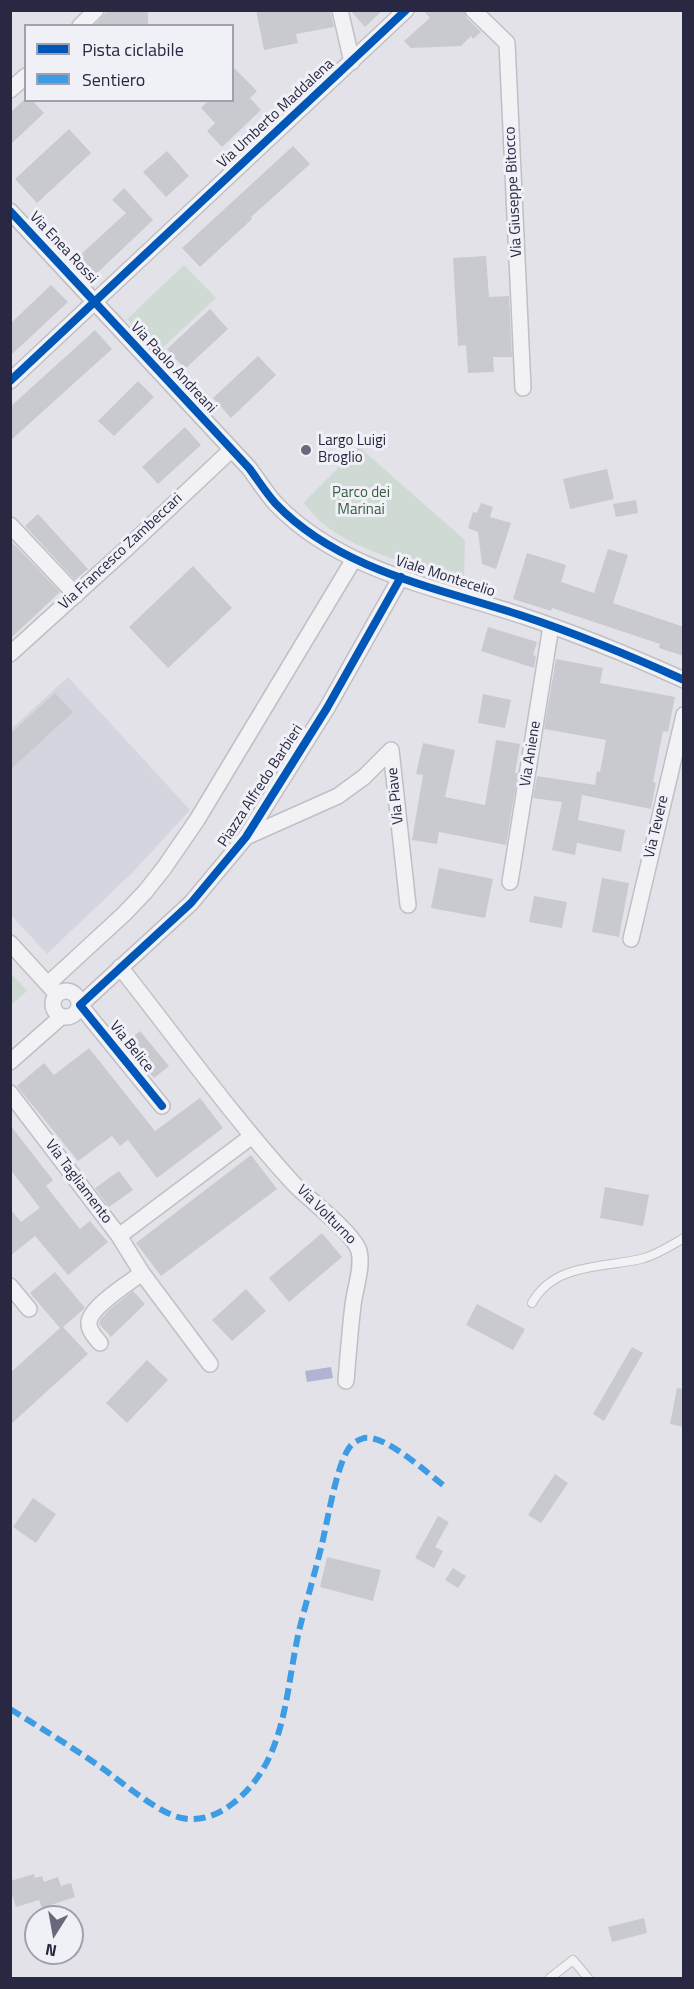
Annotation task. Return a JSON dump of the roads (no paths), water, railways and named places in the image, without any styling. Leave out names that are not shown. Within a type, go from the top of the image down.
[{"type":"street","points":[[82,24],[96,10]]},
{"type":"street","points":[[340,10],[352,62]]},
{"type":"street","name":"Via Umberto Maddalena","points":[[10,381],[406,10]]},
{"type":"street","name":"Via Giuseppe Bitocco","points":[[473,10],[507,43],[523,388]]},
{"type":"street","points":[[10,90],[24,78]]},
{"type":"street","name":"Via Enea Rossi","points":[[10,211],[95,303]]},
{"type":"street","name":"Via Paolo Andreani","points":[[95,303],[231,450]]},
{"type":"street","name":"Viale Montecelio","points":[[231,450],[249,468],[274,502],[286,514],[314,536],[354,559],[401,577],[551,626],[684,680]]},
{"type":"street","name":"Via Francesco Zambeccari","points":[[10,654],[231,450]]},
{"type":"street","points":[[10,525],[76,595]]},
{"type":"street","points":[[61,1017],[53,1006],[52,989],[164,868],[197,820],[354,559]]},
{"type":"street","name":"Piazza Alfredo Barbieri","points":[[80,1005],[191,903],[246,837],[327,708],[401,577]]},
{"type":"street","name":"Via Aniene","points":[[510,882],[551,626]]},
{"type":"street","name":"Via Tevere","points":[[631,939],[684,715]]},
{"type":"street","name":"Via Piave","points":[[246,837],[338,796],[364,777],[391,750],[408,905]]},
{"type":"street","points":[[10,943],[52,989],[72,992],[78,997],[80,1005],[76,1014],[71,1017],[61,1017],[10,1062]]},
{"type":"street","name":"Via Volturno","points":[[120,966],[252,1136],[304,1195],[353,1239],[359,1249],[346,1382]]},
{"type":"street","name":"Via Belice","points":[[80,1005],[162,1106]]},
{"type":"street","name":"Via Tagliamento","points":[[10,1093],[119,1236],[142,1273],[210,1364]]},
{"type":"street","points":[[119,1236],[252,1136]]},
{"type":"street","points":[[100,1343],[90,1329],[91,1315],[142,1273]]},
{"type":"street","points":[[10,1286],[29,1309]]},
{"type":"lane","points":[[532,1303],[544,1286],[561,1275],[597,1265],[643,1258],[665,1250],[684,1238]]},
{"type":"lane","points":[[550,1978],[573,1960],[588,1978]]},
{"type":"water","points":[[331,1367],[333,1378],[307,1382],[305,1371]]},
{"type":"place","name":"Largo Luigi Broglio","points":[[306,450]]},
{"type":"park label","name":"Parco dei Marinai","points":[[361,502]]}]
